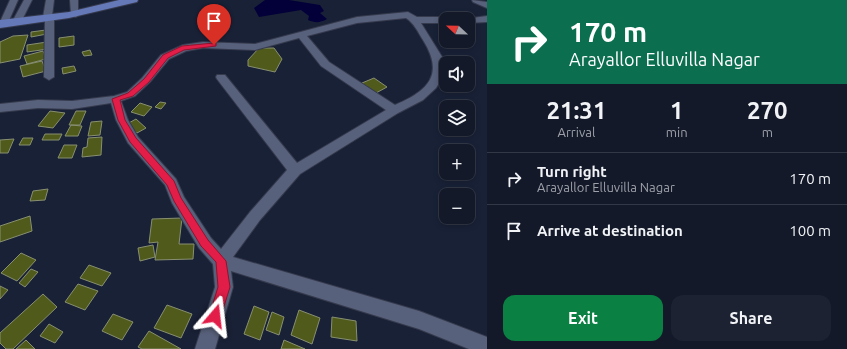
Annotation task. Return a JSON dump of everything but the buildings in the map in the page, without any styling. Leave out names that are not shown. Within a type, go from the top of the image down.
[{"type":"main road","points":[[2,24],[75,14],[133,0]]},
{"type":"street","points":[[2,24],[14,0]]},
{"type":"street","points":[[17,22],[28,0]]},
{"type":"street","points":[[49,77],[50,0]]},
{"type":"street","points":[[74,0],[75,14]]},
{"type":"street","points":[[476,0],[487,5]]},
{"type":"street","points":[[0,108],[38,104],[72,105],[115,99],[131,94],[146,80],[165,56],[182,48],[204,45],[255,47],[357,20],[408,15],[415,20],[439,59],[437,79],[419,99],[394,110],[295,170],[255,216],[221,261],[224,287],[205,349]]},
{"type":"street","points":[[475,20],[487,19]]},
{"type":"street","points":[[415,20],[439,20]]},
{"type":"street","points":[[300,34],[325,64],[394,110]]},
{"type":"street","points":[[222,77],[295,170]]},
{"type":"street","points":[[115,99],[122,120],[133,140],[171,184],[177,199],[205,243],[221,261],[419,320],[487,347]]},
{"type":"shaded area","points":[[265,0],[289,0],[320,5],[324,11],[320,13],[327,19],[320,22],[308,20],[309,16],[301,10],[259,17],[254,8]]},
{"type":"route","points":[[214,45],[182,48],[165,56],[146,80],[131,94],[115,99],[122,120],[133,140],[171,184],[177,199],[205,243],[221,261],[224,287],[215,316]]}]
